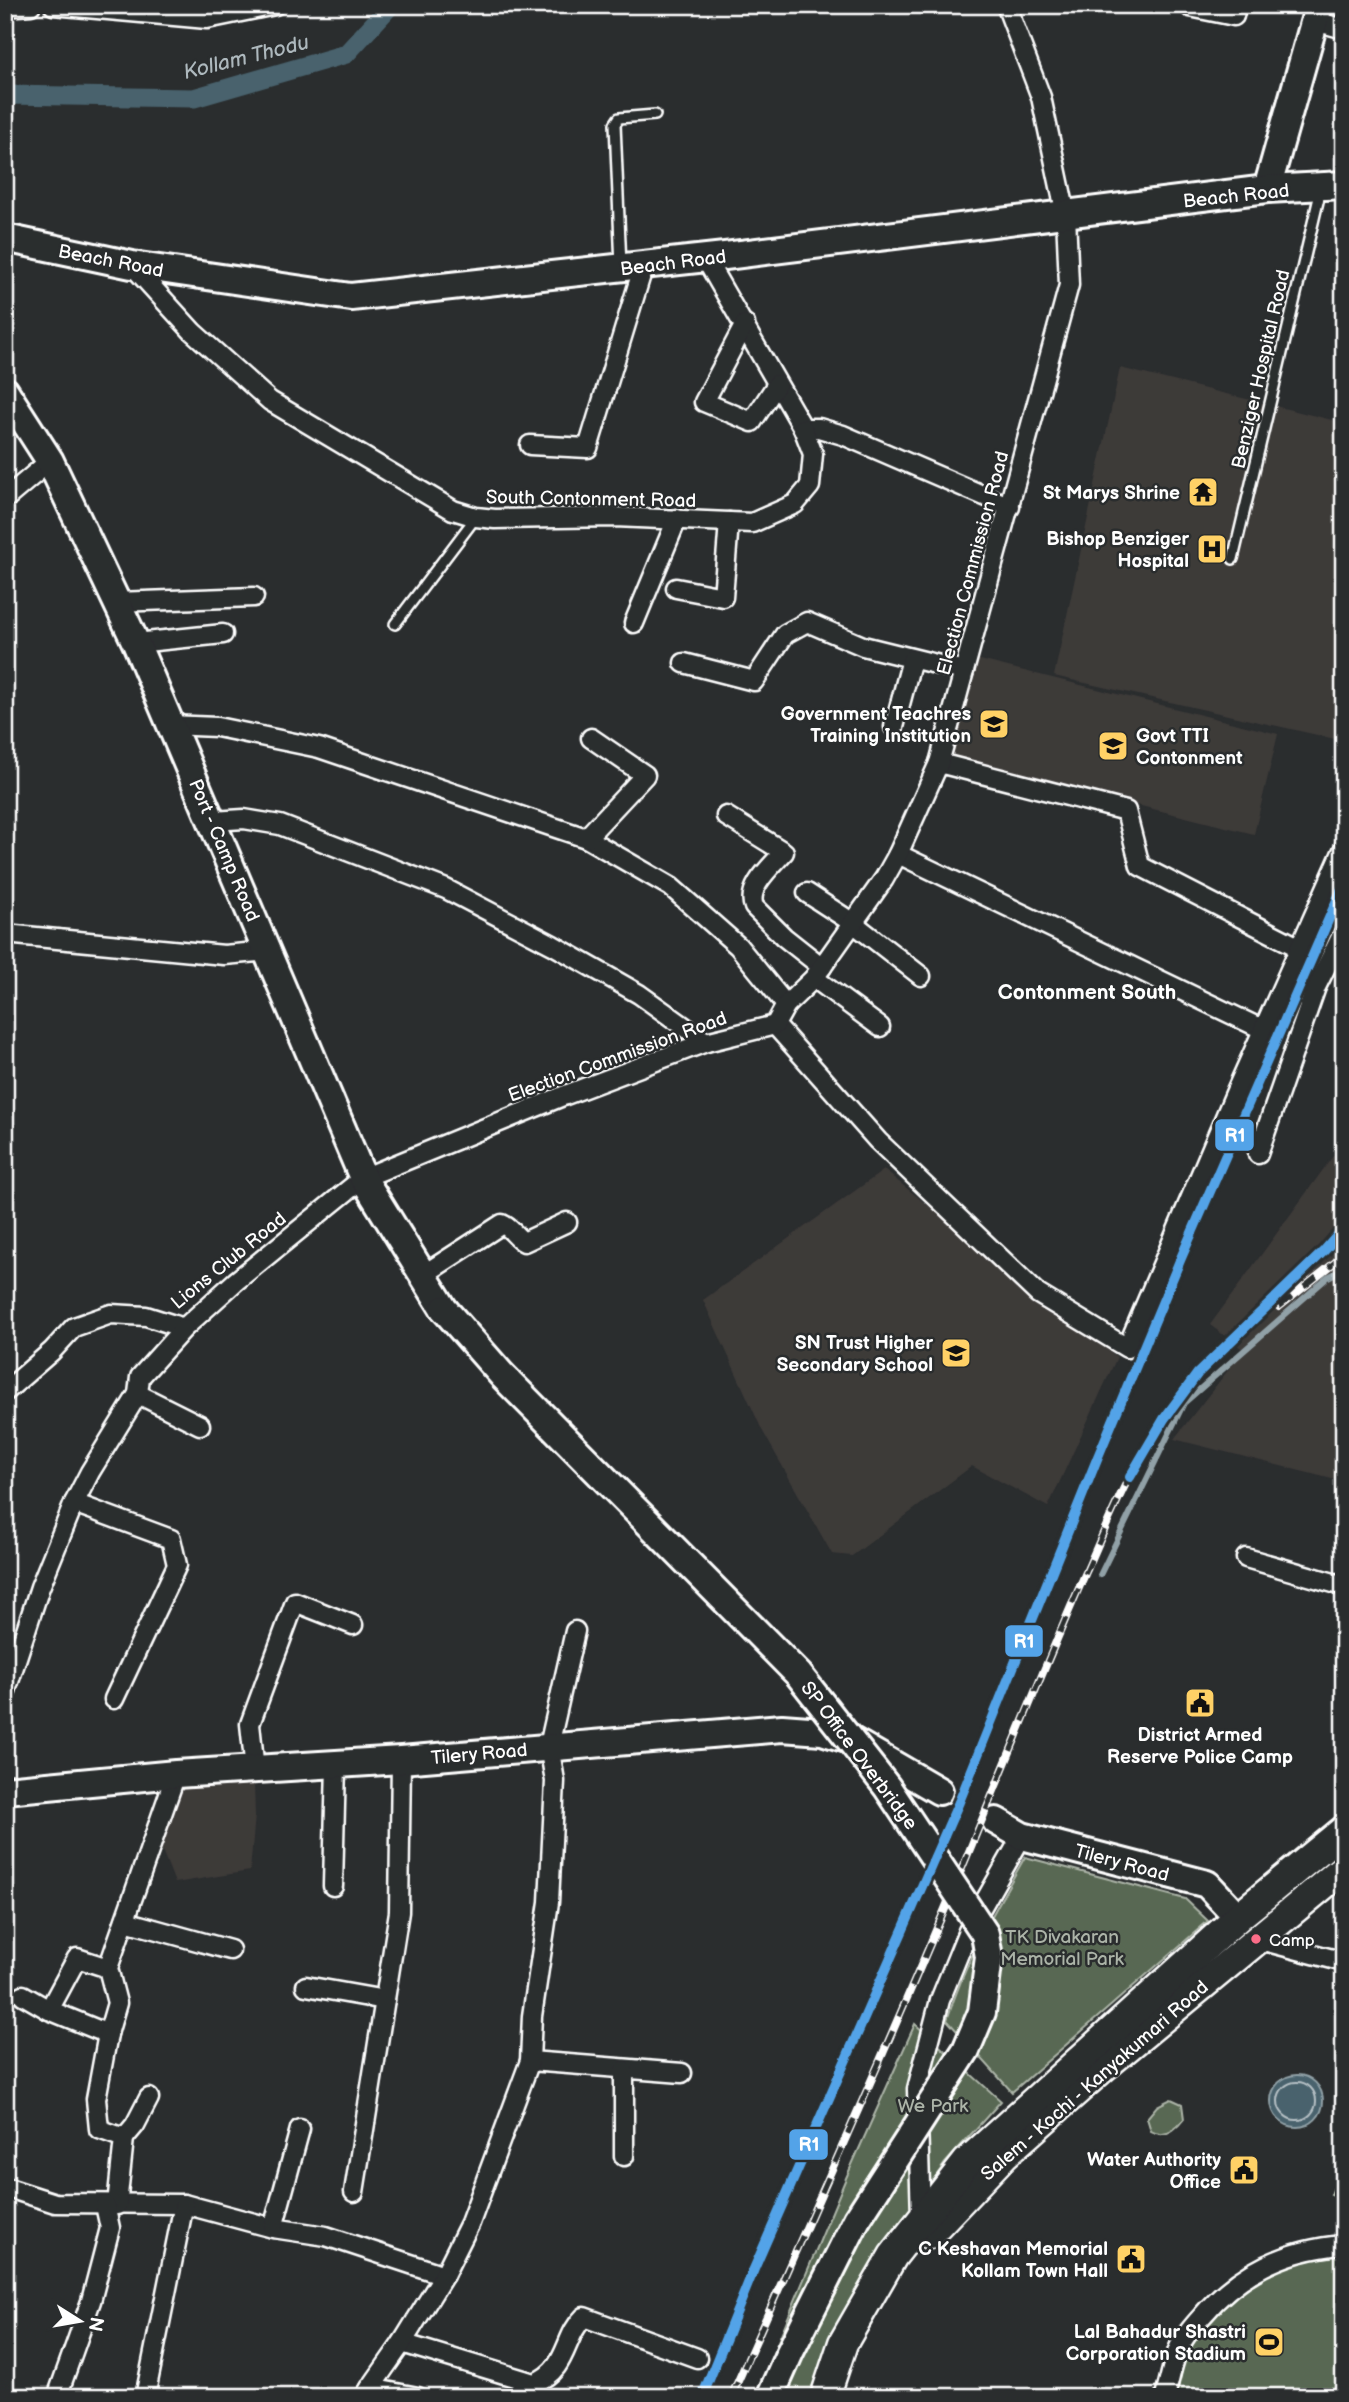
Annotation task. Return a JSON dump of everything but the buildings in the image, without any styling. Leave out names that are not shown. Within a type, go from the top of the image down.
[{"type":"main road","points":[[1267,189],[1317,13]]},
{"type":"main road","name":"Beach Road","points":[[5,238],[132,265],[351,297],[633,267],[1267,189],[1333,186]]},
{"type":"main road","name":"Port - Camp Road","points":[[5,391],[50,461],[136,643],[363,1178],[444,1308]]},
{"type":"main road","name":"SP Office Overbridge","points":[[444,1308],[502,1375],[799,1675],[887,1787],[985,1934],[989,1957],[982,2012],[966,2050],[857,2219],[770,2397]]},
{"type":"main road","name":"Tilery Road","points":[[5,1790],[177,1774],[401,1760],[782,1728],[822,1731],[853,1741],[939,1791]]},
{"type":"main road","name":"Tilery Road","points":[[996,1821],[1022,1836],[1207,1884],[1238,1917]]},
{"type":"main road","points":[[825,2397],[842,2343],[893,2256],[921,2217],[967,2162],[1238,1917],[1344,1830]]},
{"type":"main road","name":"Salem - Kochi - Kanyakumari Road","points":[[842,2397],[861,2346],[883,2300],[916,2249],[1004,2155],[1256,1938],[1300,1906],[1344,1868]]},
{"type":"street","points":[[5,7],[31,5]]},
{"type":"street","points":[[56,5],[208,19],[275,5]]},
{"type":"street","name":"Election Commission Road","points":[[363,1178],[563,1096],[706,1042],[775,1025],[786,1005],[818,972],[898,854],[939,763],[1069,285],[1066,215],[1041,97],[1006,5]]},
{"type":"street","points":[[1190,7],[1234,16],[1236,5]]},
{"type":"street","points":[[1317,13],[1344,29]]},
{"type":"street","name":"South Contonment Road","points":[[132,265],[193,332],[270,401],[453,510],[495,519],[615,517],[752,523],[795,504],[810,486],[813,454],[803,428],[705,258]]},
{"type":"street","points":[[530,444],[588,448],[633,267]]},
{"type":"street","points":[[745,324],[704,402],[752,422],[777,384]]},
{"type":"street","points":[[803,428],[819,428],[843,435],[1010,507]]},
{"type":"street","points":[[5,499],[50,461]]},
{"type":"street","points":[[634,623],[677,519]]},
{"type":"street","points":[[677,588],[723,597],[729,522]]},
{"type":"street","points":[[117,602],[254,597]]},
{"type":"street","points":[[684,663],[754,681],[785,634],[807,622],[863,646],[964,671]]},
{"type":"street","points":[[136,643],[223,634]]},
{"type":"street","points":[[894,727],[912,659]]},
{"type":"street","points":[[169,725],[217,727],[319,748],[586,838],[671,887],[738,946],[786,1005]]},
{"type":"street","points":[[586,838],[645,775],[592,738]]},
{"type":"street","points":[[939,763],[1126,811],[1140,866],[1300,948]]},
{"type":"street","points":[[726,816],[785,852],[752,892],[754,907],[818,972],[880,1027]]},
{"type":"street","points":[[213,821],[244,819],[280,825],[446,889],[639,994],[706,1042]]},
{"type":"street","points":[[775,1025],[878,1141],[1038,1294],[1127,1348],[1344,848]]},
{"type":"street","points":[[898,854],[1264,1030]]},
{"type":"street","points":[[807,893],[853,923],[921,976]]},
{"type":"street","points":[[1258,1154],[1317,987],[1344,931]]},
{"type":"street","points":[[5,934],[224,955],[268,951]]},
{"type":"street","name":"Lions Club Road","points":[[5,1392],[74,1327],[111,1314],[146,1316],[184,1328],[236,1281],[363,1178]]},
{"type":"street","points":[[423,1275],[502,1224],[510,1227],[516,1237],[524,1242],[567,1222]]},
{"type":"street","points":[[5,1694],[40,1587],[74,1503],[138,1394],[140,1377],[184,1328]]},
{"type":"street","points":[[138,1394],[200,1425]]},
{"type":"street","points":[[74,1503],[171,1539],[177,1565],[114,1699]]},
{"type":"street","points":[[1246,1558],[1344,1586]]},
{"type":"street","points":[[255,1770],[250,1724],[295,1602],[353,1625]]},
{"type":"street","points":[[418,2397],[367,2392],[402,2343],[444,2274],[470,2223],[530,2061],[532,2016],[549,1902],[555,1781],[549,1746],[575,1631]]},
{"type":"street","points":[[354,2192],[399,1912],[401,1760]]},
{"type":"street","points":[[333,1886],[336,1764]]},
{"type":"street","points":[[124,2138],[99,2130],[96,2099],[108,2034],[117,2003],[108,1968],[177,1774]]},
{"type":"street","points":[[921,2217],[917,2089],[940,2000],[968,1931],[1022,1836]]},
{"type":"street","points":[[125,1921],[230,1950]]},
{"type":"street","points":[[1256,1938],[1344,1962]]},
{"type":"street","points":[[49,2010],[76,1958],[108,1968]]},
{"type":"street","points":[[306,1986],[385,2000]]},
{"type":"street","points":[[23,1995],[49,2010],[108,2034]]},
{"type":"street","points":[[530,2061],[682,2073]]},
{"type":"street","points":[[624,2070],[624,2156]]},
{"type":"street","points":[[57,2397],[91,2301],[110,2228],[111,2205],[124,2138],[135,2125],[149,2098]]},
{"type":"street","points":[[273,2228],[300,2129]]},
{"type":"street","points":[[5,2187],[55,2203],[184,2204],[273,2228],[326,2236],[444,2274]]},
{"type":"street","points":[[145,2397],[184,2204]]},
{"type":"street","points":[[1164,2397],[1178,2349],[1211,2305],[1241,2278],[1263,2265],[1289,2255],[1344,2245]]},
{"type":"street","points":[[402,2343],[534,2383],[552,2371],[564,2357],[584,2317],[697,2358]]},
{"type":"lane","points":[[633,267],[615,124],[619,118],[655,114]]},
{"type":"lane","name":"Benziger Hospital Road","points":[[1233,559],[1333,186]]},
{"type":"lane","points":[[395,624],[476,517]]},
{"type":"shaded area","name":"Bishop Benziger Hospital","points":[[1120,368],[1344,423],[1344,741],[1054,676]]},
{"type":"shaded area","name":"Govt TTI Contonment","points":[[976,659],[1278,734],[1254,834],[947,758]]},
{"type":"shaded area","points":[[1344,1141],[1344,1482],[1174,1439],[1244,1350],[1210,1325]]},
{"type":"shaded area","points":[[884,1170],[1117,1357],[1048,1507],[972,1466],[852,1556],[832,1554],[762,1430],[703,1300]]},
{"type":"shaded area","points":[[233,1775],[254,1785],[255,1815],[250,1871],[175,1883],[160,1845],[171,1792]]},
{"type":"green space","name":"TK Divakaran Memorial Park","points":[[1025,1857],[1185,1899],[1208,1921],[1012,2092],[947,2020],[972,1956]]},
{"type":"green space","name":"We Park","points":[[915,2024],[1001,2101],[945,2163],[862,2281],[827,2351],[808,2397],[755,2397],[846,2178]]},
{"type":"green space","points":[[1171,2099],[1182,2104],[1184,2119],[1165,2134],[1151,2131],[1147,2118],[1157,2106]]},
{"type":"green space","points":[[1344,2162],[1344,2200],[1331,2195]]},
{"type":"green space","name":"Lal Bahadur Shastri Corporation Stadium","points":[[1344,2253],[1344,2397],[1176,2397],[1183,2365],[1205,2318],[1253,2280],[1302,2257]]},
{"type":"water","points":[[1297,2075],[1316,2082],[1323,2101],[1316,2120],[1297,2127],[1278,2120],[1271,2101],[1278,2082]]},
{"type":"waterway","name":"Kollam Thodu","points":[[5,95],[194,98],[346,54],[391,5]]},
{"type":"waterway","points":[[1100,1575],[1184,1403],[1328,1277],[1344,1269]]},
{"type":"railway","points":[[731,2397],[887,2045],[1058,1637],[1131,1473],[1153,1435],[1185,1391],[1344,1228]]},
{"type":"railway","points":[[1279,1307],[1344,1255]]},
{"type":"transit line","name":"R1","points":[[702,2397],[754,2269],[959,1802],[1181,1258],[1344,884]]},
{"type":"transit line","name":"R1","points":[[1130,1477],[1164,1419],[1198,1373],[1324,1251],[1344,1228]]},
{"type":"place","name":"St Marys Shrine","points":[[1203,492]]},
{"type":"place","name":"Bishop Benziger Hospital","points":[[1212,549]]},
{"type":"place","name":"Government Teachres Training Institution","points":[[994,724]]},
{"type":"place","name":"Govt TTI Contonment","points":[[1113,746]]},
{"type":"place","name":"SN Trust Higher Secondary School","points":[[956,1353]]},
{"type":"place","name":"District Armed Reserve Police Camp","points":[[1200,1703]]},
{"type":"place","name":"Camp","points":[[1256,1939]]},
{"type":"place","name":"Water Authority Office","points":[[1244,2170]]},
{"type":"place","name":"C Keshavan Memorial Kollam Town Hall","points":[[1131,2259]]},
{"type":"place","name":"Lal Bahadur Shastri Corporation Stadium","points":[[1269,2342]]},
{"type":"district","name":"Contonment South","points":[[1087,992]]}]
